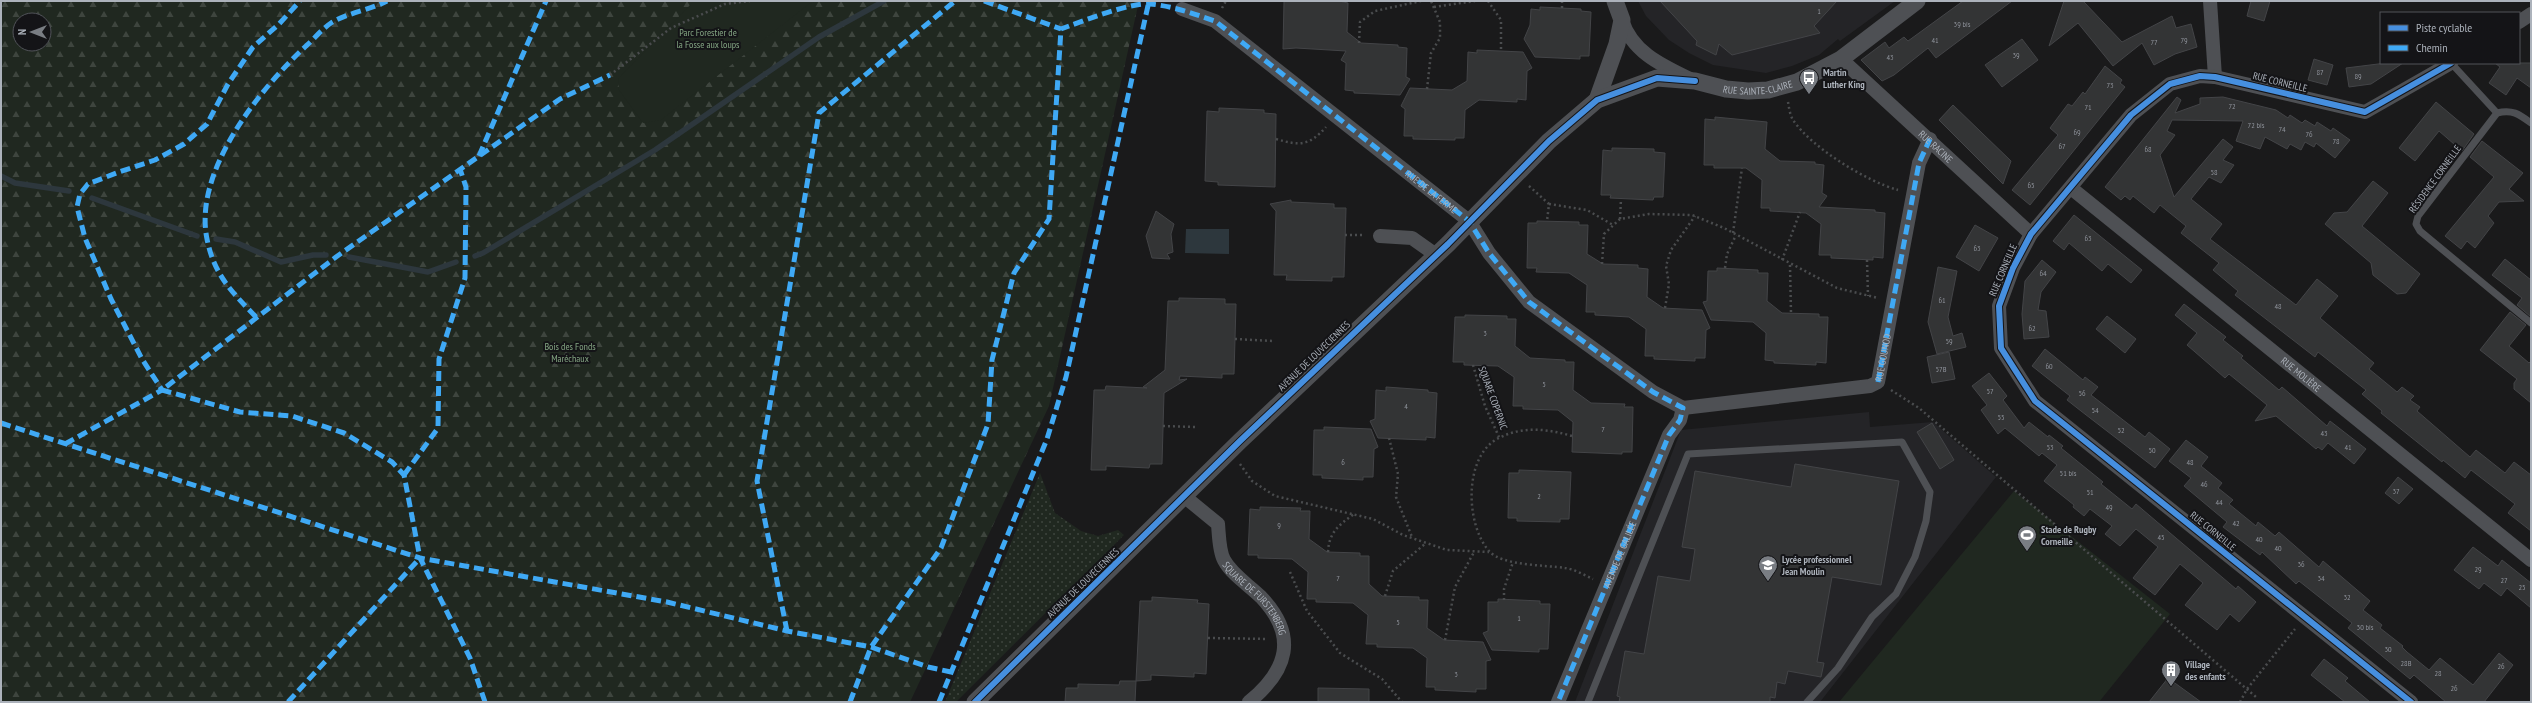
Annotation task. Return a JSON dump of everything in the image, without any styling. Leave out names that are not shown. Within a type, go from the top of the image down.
[{"type":"street","points":[[1615,1],[1622,20]]},
{"type":"street","name":"RUE SAINTE-CLAIRE","points":[[1622,20],[1636,46],[1651,58],[1695,81],[1726,89],[1748,91],[1784,86],[1805,79],[1841,59],[1917,1]]},
{"type":"street","points":[[2210,1],[2215,77]]},
{"type":"street","name":"RUE DE LA FERME","points":[[1182,9],[1215,21],[1469,222],[1489,253],[1529,302],[1653,392],[1682,408]]},
{"type":"street","points":[[2520,21],[2531,14]]},
{"type":"street","name":"AVENUE DE LOUVECIENNES","points":[[1597,100],[1617,44],[1622,20]]},
{"type":"street","name":"RUE RACINE","points":[[1841,59],[1930,139],[2031,234]]},
{"type":"street","name":"RUE CORNEILLE","points":[[2410,702],[2035,401],[2001,348],[1999,306],[2013,268],[2031,234],[2131,115],[2170,84],[2200,76],[2215,77],[2365,112],[2449,64]]},
{"type":"street","name":"AVENUE DE LOUVECIENNES","points":[[975,702],[1185,497],[1230,451],[1436,255],[1549,141],[1597,100],[1626,87],[1657,78],[1695,81]]},
{"type":"street","name":"RUE GOUNOD","points":[[1682,408],[1870,386],[1878,382],[1919,163],[1930,139]]},
{"type":"street","name":"RUE MOLIÈRE","points":[[2071,188],[2531,560]]},
{"type":"street","points":[[1380,236],[1412,238],[1436,255]]},
{"type":"street","name":"AVENUE DE GALILÉE","points":[[1558,702],[1669,435],[1680,420],[1682,408]]},
{"type":"street","name":"SQUARE DE FURSTENBERG","points":[[1185,497],[1218,524],[1224,560],[1241,580],[1261,597],[1281,622],[1284,639],[1279,666],[1266,688],[1249,702]]},
{"type":"lane","points":[[2452,64],[2497,114],[2508,110],[2519,114],[2531,123]]},
{"type":"lane","name":"RÉSIDENCE CORNEILLE","points":[[2497,114],[2418,216],[2416,224],[2420,231],[2531,323]]},
{"type":"lane","points":[[1588,702],[1688,454],[1902,442],[1930,492],[1926,521],[1915,557],[1896,594],[1872,617],[1838,668],[1807,702]]},
{"type":"path","points":[[610,75],[671,28],[725,4],[750,1]]},
{"type":"path","points":[[1359,43],[1360,22],[1375,11],[1421,1]]},
{"type":"path","points":[[1426,89],[1431,53],[1440,38],[1440,22],[1431,1]]},
{"type":"path","points":[[1434,7],[1475,1]]},
{"type":"path","points":[[1488,1],[1501,20],[1501,51]]},
{"type":"path","points":[[1562,1],[1562,8]]},
{"type":"path","points":[[1784,86],[1792,118],[1802,132],[1862,177],[1913,195]]},
{"type":"path","points":[[1276,139],[1299,145],[1317,137],[1336,116]]},
{"type":"path","points":[[1725,268],[1727,254],[1735,234],[1742,168]]},
{"type":"path","points":[[1516,175],[1549,204],[1587,210],[1614,225]]},
{"type":"path","points":[[1620,219],[1621,199]]},
{"type":"path","points":[[1547,221],[1549,204]]},
{"type":"path","points":[[1782,260],[1800,212]]},
{"type":"path","points":[[1602,264],[1604,234],[1620,219],[1649,214],[1695,216],[1735,234],[1837,288],[1894,302]]},
{"type":"path","points":[[1665,308],[1669,284],[1666,266],[1671,250],[1695,216]]},
{"type":"path","points":[[1345,234],[1380,236]]},
{"type":"path","points":[[1867,260],[1868,296]]},
{"type":"path","points":[[1790,264],[1791,313]]},
{"type":"path","points":[[1235,339],[1272,341]]},
{"type":"path","points":[[1878,382],[1919,408],[2256,697]]},
{"type":"path","points":[[1163,426],[1195,427]]},
{"type":"path","points":[[1389,438],[1398,474],[1396,496],[1412,538]]},
{"type":"path","points":[[1230,451],[1252,480],[1275,496],[1373,519],[1412,538],[1447,550],[1489,552],[1513,562],[1566,568],[1607,584]]},
{"type":"path","points":[[1328,552],[1328,542],[1334,529],[1354,514]]},
{"type":"path","points":[[1385,596],[1393,571],[1426,543]]},
{"type":"path","points":[[1445,640],[1455,587],[1474,552]]},
{"type":"path","points":[[1504,600],[1504,588],[1513,562]]},
{"type":"path","points":[[1290,572],[1307,611],[1340,653],[1382,679],[1402,702]]},
{"type":"path","points":[[2240,702],[2247,689],[2305,617]]},
{"type":"path","points":[[1208,638],[1284,639]]},
{"type":"shaded area","points":[[1638,1],[1895,1],[1840,41],[1838,39],[1819,55],[1792,66],[1766,73],[1713,65],[1689,53],[1669,40],[1646,16]]},
{"type":"shaded area","points":[[1186,229],[1229,229],[1229,254],[1185,253]]},
{"type":"shaded area","name":"Lycée professionnel Jean Moulin","points":[[1869,412],[1870,427],[1933,422],[1996,477],[1820,702],[1575,702],[1681,430]]},
{"type":"green space","name":"Bois des Fonds Maréchaux","points":[[1,1],[1139,1],[1049,406],[910,702],[1,702]]},
{"type":"green space","name":"Parc Forestier de la Fosse aux loups","points":[[694,1],[816,1],[809,4],[661,120],[643,123],[619,90],[618,79]]},
{"type":"green space","points":[[1040,473],[1055,513],[1081,531],[1098,536],[1118,530],[1124,535],[956,702],[945,702]]},
{"type":"green space","name":"Stade de Rugby Corneille","points":[[2014,491],[2170,614],[2099,702],[1839,702]]},
{"type":"building","points":[[1284,1],[1339,1],[1348,3],[1347,32],[1361,43],[1398,45],[1398,47],[1407,48],[1406,77],[1410,79],[1400,95],[1354,93],[1354,91],[1345,90],[1346,63],[1341,60],[1346,51],[1296,48],[1283,49]]},
{"type":"building","points":[[1660,1],[1837,1],[1814,26],[1820,33],[1732,55],[1719,44],[1716,55],[1696,45],[1697,41]]},
{"type":"building","points":[[1963,1],[2012,1],[1936,58],[1928,48],[1894,75],[1882,81],[1861,60],[1885,42],[1889,48],[1904,37],[1908,41]]},
{"type":"building","points":[[2064,1],[2083,1],[2122,42],[2172,16],[2176,28],[2191,24],[2197,47],[2175,54],[2154,65],[2142,43],[2113,66],[2078,23],[2049,46]]},
{"type":"building","points":[[2251,1],[2270,1],[2264,21],[2247,16]]},
{"type":"building","points":[[1540,7],[1581,9],[1581,11],[1591,12],[1589,56],[1580,56],[1580,59],[1535,57],[1524,39],[1530,25],[1531,9],[1540,10]]},
{"type":"building","points":[[2022,39],[2038,60],[2002,87],[1985,65]]},
{"type":"building","points":[[1477,50],[1523,52],[1532,68],[1527,71],[1526,100],[1517,99],[1517,102],[1479,100],[1465,110],[1464,138],[1455,138],[1455,140],[1413,139],[1413,136],[1404,136],[1405,109],[1401,106],[1410,88],[1452,90],[1467,81],[1468,52],[1477,53]]},
{"type":"building","points":[[2314,59],[2333,65],[2327,85],[2308,80]]},
{"type":"building","points":[[2531,63],[2531,88],[2517,78],[2506,95],[2489,83],[2500,67],[2496,64]]},
{"type":"building","points":[[2380,64],[2401,64],[2371,84],[2349,87],[2346,68]]},
{"type":"building","points":[[2105,66],[2122,80],[2120,83],[2125,87],[2030,205],[2012,190],[2058,135],[2050,128],[2068,104],[2072,106],[2083,92],[2085,94]]},
{"type":"building","points":[[2177,97],[2181,100],[2175,113],[2200,104],[2200,98],[2223,97],[2276,110],[2288,118],[2290,115],[2302,123],[2305,120],[2315,126],[2317,122],[2331,131],[2333,128],[2350,140],[2335,158],[2316,143],[2314,147],[2305,142],[2301,150],[2290,144],[2287,149],[2265,137],[2260,149],[2236,141],[2243,121],[2172,120],[2167,131],[2175,135],[2160,155],[2174,197],[2223,139],[2233,147],[2223,160],[2234,165],[2221,183],[2209,177],[2191,199],[2222,224],[2210,239],[2296,305],[2317,279],[2338,296],[2320,318],[2374,363],[2369,369],[2397,392],[2402,387],[2414,396],[2410,400],[2420,407],[2417,411],[2470,457],[2476,450],[2505,473],[2514,462],[2531,475],[2531,531],[2508,513],[2515,504],[2471,470],[2465,478],[2443,460],[2442,462],[2381,413],[2382,411],[2362,394],[2366,390],[2318,352],[2315,357],[2235,295],[2238,291],[2213,270],[2219,263],[2181,233],[2186,226],[2160,205],[2154,213],[2133,196],[2130,200],[2125,196],[2121,200],[2105,187]]},
{"type":"building","points":[[2436,102],[2474,134],[2462,151],[2439,131],[2415,161],[2399,148]]},
{"type":"building","points":[[1953,105],[2011,161],[2003,184],[1939,120]]},
{"type":"building","points":[[1219,108],[1264,110],[1264,113],[1276,114],[1275,187],[1218,185],[1218,182],[1205,181],[1207,111],[1219,112]]},
{"type":"building","points":[[1715,117],[1767,122],[1765,149],[1780,161],[1815,162],[1815,164],[1824,165],[1822,193],[1827,196],[1819,207],[1875,210],[1875,212],[1885,213],[1883,258],[1873,257],[1873,260],[1831,258],[1831,255],[1819,255],[1821,224],[1806,213],[1770,211],[1770,208],[1761,208],[1762,180],[1746,168],[1714,168],[1714,165],[1704,165],[1705,119],[1715,120]]},
{"type":"building","points":[[2482,141],[2523,173],[2509,189],[2524,201],[2499,202],[2488,216],[2494,223],[2475,248],[2467,241],[2461,249],[2445,236],[2494,177],[2470,157]]},
{"type":"building","points":[[1612,148],[1654,149],[1654,152],[1665,153],[1663,197],[1654,197],[1653,200],[1610,198],[1611,195],[1601,195],[1603,150],[1612,151]]},
{"type":"building","points":[[2373,181],[2388,193],[2362,226],[2420,274],[2406,293],[2397,294],[2373,275],[2371,263],[2325,224],[2334,213],[2347,212]]},
{"type":"building","points":[[1291,200],[1291,202],[1334,204],[1334,208],[1346,208],[1344,277],[1332,277],[1332,281],[1286,280],[1287,275],[1274,275],[1276,211],[1270,204]]},
{"type":"building","points":[[1156,211],[1174,224],[1171,234],[1173,252],[1167,254],[1170,259],[1152,258],[1146,236]]},
{"type":"building","points":[[2074,215],[2142,270],[2131,283],[2108,264],[2102,271],[2069,243],[2064,250],[2053,241]]},
{"type":"building","points":[[1537,221],[1579,222],[1579,225],[1588,225],[1587,254],[1603,264],[1638,265],[1638,268],[1648,269],[1647,297],[1663,308],[1702,310],[1710,328],[1706,330],[1705,358],[1695,358],[1695,361],[1654,359],[1654,356],[1645,356],[1646,329],[1629,317],[1595,315],[1595,312],[1586,312],[1587,285],[1569,273],[1536,272],[1537,268],[1527,268],[1528,223],[1537,223]]},
{"type":"building","points":[[1975,225],[1998,238],[1979,271],[1956,257]]},
{"type":"building","points":[[2505,259],[2531,280],[2531,317],[2517,305],[2522,298],[2492,275]]},
{"type":"building","points":[[2042,260],[2056,272],[2041,292],[2038,310],[2046,311],[2049,337],[2024,339],[2022,314],[2025,281]]},
{"type":"building","points":[[1938,267],[1957,271],[1948,317],[1953,336],[1962,333],[1966,347],[1937,354],[1928,322]]},
{"type":"building","points":[[1717,268],[1758,270],[1758,273],[1768,273],[1767,301],[1782,313],[1819,314],[1819,317],[1828,317],[1826,363],[1816,362],[1816,365],[1774,363],[1774,361],[1765,360],[1766,333],[1753,322],[1711,320],[1703,302],[1707,301],[1708,271],[1717,271]]},
{"type":"building","points":[[1179,298],[1225,299],[1225,304],[1236,304],[1234,374],[1222,374],[1222,378],[1180,376],[1179,380],[1187,379],[1164,393],[1162,464],[1150,464],[1149,468],[1106,466],[1106,470],[1091,470],[1094,390],[1105,390],[1106,386],[1147,388],[1143,387],[1165,370],[1168,301],[1179,301]]},
{"type":"building","points":[[2184,304],[2226,337],[2223,340],[2243,356],[2241,358],[2279,390],[2282,387],[2327,426],[2330,421],[2366,449],[2354,464],[2328,443],[2322,450],[2318,447],[2316,449],[2276,416],[2255,421],[2267,405],[2229,374],[2225,378],[2187,345],[2197,333],[2175,315]]},
{"type":"building","points":[[2510,312],[2526,325],[2509,346],[2529,363],[2531,361],[2531,403],[2514,389],[2514,383],[2517,379],[2480,350]]},
{"type":"building","points":[[1465,315],[1507,316],[1507,319],[1516,319],[1515,346],[1530,358],[1574,362],[1573,390],[1591,403],[1625,404],[1624,407],[1633,407],[1632,452],[1622,452],[1622,454],[1572,452],[1573,422],[1558,410],[1523,409],[1523,406],[1513,406],[1514,377],[1498,366],[1464,365],[1464,362],[1453,362],[1455,317],[1465,317]]},
{"type":"building","points":[[2107,316],[2136,339],[2125,353],[2096,329]]},
{"type":"building","points":[[2045,349],[2083,380],[2085,377],[2098,387],[2091,395],[2145,437],[2149,432],[2170,449],[2155,468],[2067,400],[2070,396],[2032,366]]},
{"type":"building","points":[[1949,352],[1955,379],[1932,383],[1927,357]]},
{"type":"building","points":[[1989,373],[2007,396],[2003,400],[2024,428],[2029,422],[2048,437],[2049,435],[2063,446],[2061,448],[2103,482],[2101,484],[2132,509],[2136,504],[2236,589],[2238,586],[2256,602],[2239,622],[2230,614],[2217,630],[2185,605],[2203,583],[2180,564],[2155,595],[2133,578],[2158,547],[2136,529],[2120,546],[2105,534],[2112,526],[2090,509],[2084,516],[2073,507],[2074,505],[2044,481],[2057,465],[2042,453],[2039,456],[2005,428],[1998,434],[1981,410],[1987,405],[1972,386]]},
{"type":"building","points":[[1386,387],[1428,390],[1428,392],[1437,393],[1435,438],[1426,437],[1426,440],[1378,438],[1370,421],[1375,419],[1376,390],[1386,391]]},
{"type":"building","points":[[1932,423],[1954,460],[1940,469],[1917,432]]},
{"type":"building","points":[[1324,427],[1371,429],[1378,447],[1374,449],[1373,477],[1363,477],[1363,480],[1322,478],[1322,475],[1313,475],[1314,430],[1324,430]]},
{"type":"building","points":[[2186,440],[2208,457],[2201,466],[2222,483],[2218,488],[2233,500],[2229,504],[2256,526],[2258,522],[2275,536],[2279,532],[2319,567],[2323,561],[2370,601],[2363,610],[2382,625],[2380,628],[2403,646],[2402,647],[2407,652],[2429,670],[2440,658],[2473,685],[2499,653],[2513,665],[2484,702],[2446,702],[2414,675],[2410,679],[2348,628],[2352,623],[2299,581],[2296,584],[2262,552],[2260,555],[2223,527],[2227,522],[2184,486],[2191,478],[2169,461]]},
{"type":"building","points":[[1795,464],[1899,481],[1881,585],[1832,577],[1817,662],[1824,663],[1821,677],[1788,671],[1785,684],[1777,682],[1775,698],[1770,697],[1770,702],[1619,702],[1620,697],[1617,696],[1625,651],[1644,654],[1658,576],[1690,581],[1695,549],[1682,547],[1695,471],[1791,487]]},
{"type":"building","points":[[1519,470],[1571,472],[1569,519],[1560,519],[1560,522],[1517,521],[1517,518],[1508,518],[1509,473],[1519,473]]},
{"type":"building","points":[[2398,477],[2413,489],[2399,504],[2385,493]]},
{"type":"building","points":[[1260,507],[1301,508],[1300,511],[1310,511],[1309,539],[1327,552],[1360,553],[1360,556],[1369,556],[1369,584],[1382,596],[1419,597],[1419,600],[1428,600],[1427,628],[1444,640],[1483,642],[1491,660],[1486,661],[1486,689],[1476,689],[1476,692],[1435,690],[1435,687],[1426,687],[1427,658],[1413,648],[1377,647],[1377,644],[1366,644],[1368,615],[1353,603],[1316,602],[1316,599],[1307,599],[1308,572],[1292,559],[1258,558],[1258,555],[1248,555],[1250,509],[1260,510]]},
{"type":"building","points":[[2473,547],[2498,566],[2502,560],[2531,583],[2531,608],[2507,588],[2501,596],[2484,583],[2479,589],[2454,570]]},
{"type":"building","points":[[1152,597],[1198,600],[1197,603],[1209,604],[1206,674],[1194,673],[1194,677],[1151,675],[1151,680],[1136,681],[1140,601],[1152,601]]},
{"type":"building","points":[[1498,599],[1540,601],[1540,604],[1550,604],[1548,649],[1539,649],[1539,652],[1492,650],[1483,633],[1488,631],[1488,602],[1498,602]]},
{"type":"building","points":[[2324,659],[2348,678],[2345,681],[2370,702],[2345,702],[2311,675]]},
{"type":"building","name":"Village des enfants","points":[[2168,678],[2201,702],[2149,702]]},
{"type":"building","points":[[1120,681],[1136,681],[1135,702],[1065,702],[1066,688],[1078,688],[1078,684],[1119,685]]},
{"type":"building","points":[[1318,688],[1369,689],[1369,702],[1318,702]]},
{"type":"waterway","points":[[475,256],[483,253],[655,150],[819,37],[884,1]]},
{"type":"waterway","points":[[1,176],[15,183],[69,191]]},
{"type":"waterway","points":[[92,198],[197,236]]},
{"type":"waterway","points":[[216,239],[235,242],[281,262],[313,255],[326,255]]},
{"type":"waterway","points":[[349,257],[428,272],[456,262]]},
{"type":"marked path","points":[[65,444],[162,390],[142,359],[111,299],[85,238],[77,207],[80,194],[88,184],[155,160],[184,144],[207,124],[228,84],[253,47],[279,24],[300,1]]},
{"type":"marked path","points":[[256,317],[232,291],[219,273],[210,252],[207,239],[205,213],[210,186],[220,159],[234,133],[269,85],[321,31],[337,20],[387,1]]},
{"type":"marked path","points":[[479,156],[546,1]]},
{"type":"marked path","points":[[787,631],[757,481],[819,113],[955,1]]},
{"type":"marked path","points":[[984,1],[1061,29]]},
{"type":"marked path","points":[[939,702],[1047,439],[1066,377],[1149,1]]},
{"type":"marked path","points":[[850,702],[871,647],[941,548],[988,424],[992,360],[1014,273],[1049,219],[1061,29],[1092,17],[1118,9],[1142,4],[1175,8],[1215,21],[1469,221],[1489,253],[1529,302],[1653,392],[1683,408],[1680,420],[1669,435],[1558,702]]},
{"type":"marked path","points":[[485,702],[470,658],[420,558],[404,475],[392,462],[344,433],[292,416],[240,412],[162,390],[336,257],[560,99],[610,75]]},
{"type":"marked path","points":[[1878,382],[1919,163],[1930,139]]},
{"type":"marked path","points":[[404,475],[438,428],[439,359],[465,278],[466,187],[460,169]]},
{"type":"marked path","points":[[1,423],[420,558],[667,602],[787,631],[871,647],[928,667],[951,672]]},
{"type":"marked path","points":[[288,702],[420,558]]},
{"type":"cycle path","points":[[2411,702],[2035,401],[2001,348],[1999,306],[2013,268],[2031,234],[2131,115],[2170,84],[2200,76],[2215,77],[2365,112],[2449,64]]},
{"type":"cycle path","points":[[975,702],[1240,441],[1448,244],[1549,141],[1597,100],[1657,78],[1695,81]]},
{"type":"place","name":"Martin Luther King","points":[[1809,95]]},
{"type":"place","name":"Stade de Rugby Corneille","points":[[2027,552]]},
{"type":"place","name":"Lycée professionnel Jean Moulin","points":[[1768,582]]},
{"type":"place","name":"Village des enfants","points":[[2171,687]]}]
